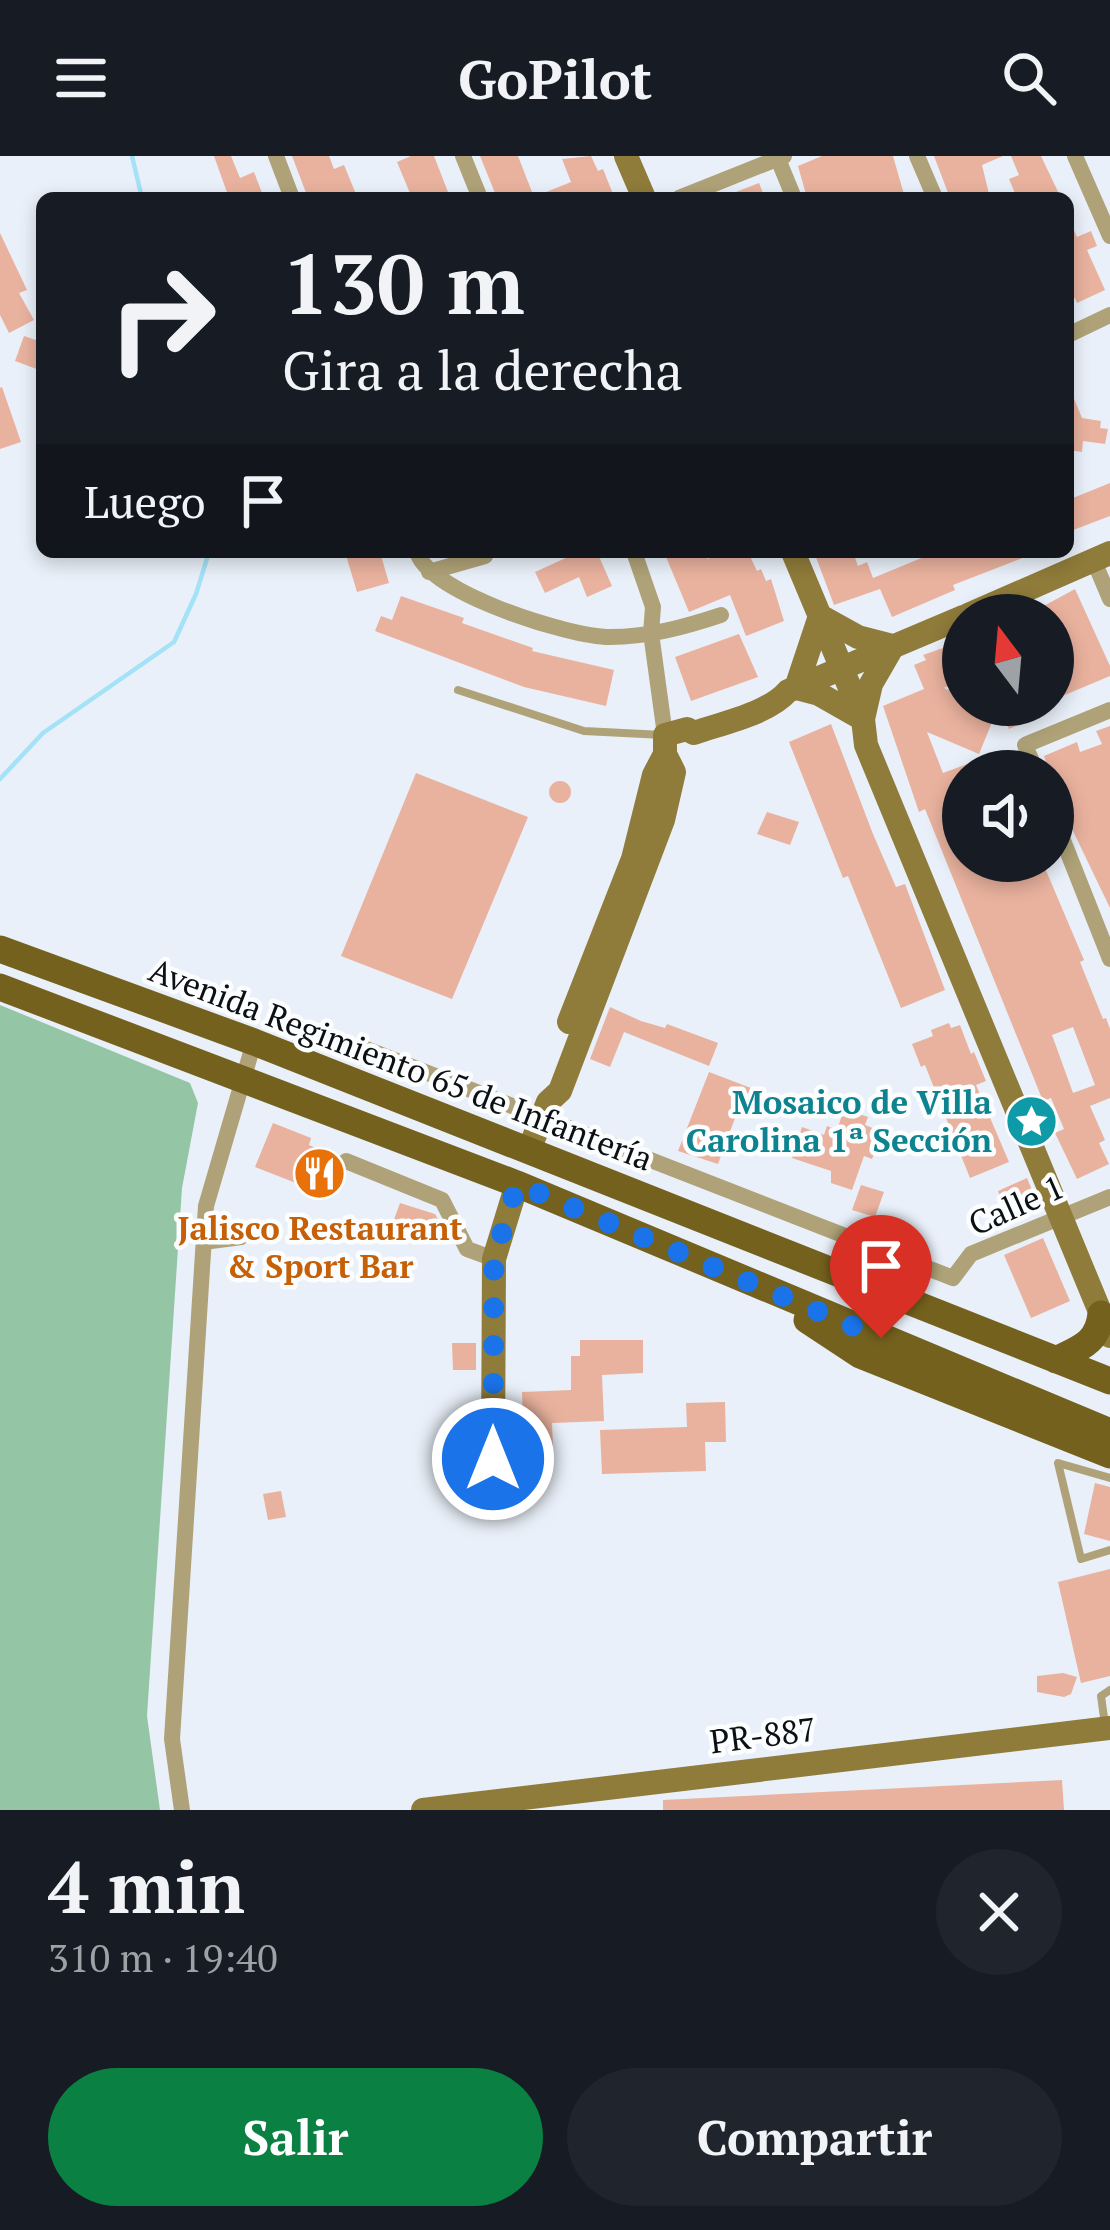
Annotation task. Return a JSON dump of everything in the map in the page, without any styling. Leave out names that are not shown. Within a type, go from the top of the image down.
[{"type":"main road","name":"Avenida Regimiento 65 de Infantería","points":[[0,949],[254,1042],[1110,1381]]},
{"type":"main road","points":[[0,987],[517,1184],[1110,1432]]},
{"type":"main road","points":[[764,1290],[860,1354],[1110,1454]]},
{"type":"main road","points":[[1056,1360],[1088,1344],[1107,1315]]},
{"type":"street","points":[[276,156],[290,192]]},
{"type":"street","points":[[463,156],[478,192]]},
{"type":"street","points":[[626,156],[641,192]]},
{"type":"street","points":[[917,156],[932,192]]},
{"type":"street","points":[[1075,156],[1110,236]]},
{"type":"street","points":[[694,192],[781,157],[792,192]]},
{"type":"street","points":[[1074,331],[1110,315]]},
{"type":"street","points":[[1017,594],[1102,557],[1110,599]]},
{"type":"street","points":[[421,558],[430,572],[483,600],[556,628],[609,637],[682,628],[721,615]]},
{"type":"street","points":[[430,572],[478,558]]},
{"type":"street","points":[[636,558],[652,607],[651,633],[672,740]]},
{"type":"street","points":[[796,558],[865,724]]},
{"type":"street","points":[[820,616],[858,637],[892,646]]},
{"type":"street","points":[[792,689],[820,616]]},
{"type":"street","points":[[792,689],[942,626]]},
{"type":"street","points":[[892,646],[871,684],[866,745],[1107,1315]]},
{"type":"street","points":[[529,1150],[545,1111],[560,1091],[569,1045],[628,894],[654,775],[672,740],[691,718],[757,701],[777,685],[819,694],[865,724]]},
{"type":"street","points":[[1027,750],[1025,745],[1110,710]]},
{"type":"street","points":[[1074,868],[1110,959]]},
{"type":"street","points":[[182,1810],[172,1739],[206,1206],[254,1042]]},
{"type":"street","points":[[361,1047],[545,1111]]},
{"type":"street","name":"Calle 1","points":[[545,1111],[953,1278],[971,1255],[1110,1197]]},
{"type":"street","points":[[346,1161],[442,1200],[467,1250],[494,1259]]},
{"type":"street","points":[[493,1459],[494,1259],[517,1184]]},
{"type":"street","name":"PR-887","points":[[423,1810],[576,1800],[1108,1728]]},
{"type":"lane","points":[[458,690],[584,731],[672,740]]},
{"type":"lane","points":[[203,1246],[242,1241]]},
{"type":"lane","points":[[1110,1478],[1058,1463],[1081,1559],[1110,1550]]},
{"type":"lane","points":[[1108,1728],[1101,1696],[1110,1690]]},
{"type":"green space","points":[[0,1005],[190,1083],[198,1103],[182,1188],[147,1716],[160,1810],[0,1810]]},
{"type":"building","points":[[214,156],[231,156],[240,178],[254,172],[262,192],[227,192]]},
{"type":"building","points":[[292,156],[329,156],[334,169],[344,165],[355,192],[306,192]]},
{"type":"building","points":[[411,156],[434,156],[448,192],[410,192],[397,162]]},
{"type":"building","points":[[480,156],[518,156],[532,192],[495,192]]},
{"type":"building","points":[[591,156],[598,171],[603,169],[612,192],[546,192],[571,182],[562,159]]},
{"type":"building","points":[[822,156],[893,156],[903,192],[805,192],[798,166]]},
{"type":"building","points":[[934,156],[1003,156],[982,165],[989,192],[948,192]]},
{"type":"building","points":[[1011,156],[1041,156],[1058,192],[1014,192],[1009,179],[1019,175]]},
{"type":"building","points":[[759,183],[763,192],[736,192]]},
{"type":"building","points":[[1074,230],[1077,237],[1091,231],[1097,246],[1087,250],[1105,290],[1077,303]]},
{"type":"building","points":[[0,233],[27,290],[19,293],[34,320],[9,333],[0,315]]},
{"type":"building","points":[[24,336],[36,340],[36,369],[15,361]]},
{"type":"building","points":[[0,388],[21,442],[0,449]]},
{"type":"building","points":[[1074,399],[1082,418],[1101,421],[1100,428],[1108,429],[1105,444],[1083,441],[1082,452],[1074,451]]},
{"type":"building","points":[[1110,483],[1110,516],[1074,530],[1074,498]]},
{"type":"building","points":[[347,558],[382,558],[389,583],[357,592]]},
{"type":"building","points":[[566,558],[600,558],[612,586],[587,597],[579,577],[545,593],[535,572]]},
{"type":"building","points":[[666,558],[751,558],[766,581],[771,579],[784,621],[746,636],[730,595],[689,612]]},
{"type":"building","points":[[816,558],[855,558],[858,566],[867,562],[873,578],[921,558],[1023,558],[953,585],[955,590],[892,617],[880,589],[834,605]]},
{"type":"building","points":[[1075,589],[1110,666],[1110,676],[1074,691],[1074,594],[1066,594]]},
{"type":"building","points":[[401,596],[464,618],[462,623],[532,651],[614,670],[606,706],[524,687],[375,631],[381,616],[392,620]]},
{"type":"building","points":[[739,634],[758,677],[691,701],[675,657]]},
{"type":"building","points":[[942,648],[942,726],[990,726],[981,750],[927,732],[942,770],[942,851],[925,809],[919,812],[883,706],[924,689],[914,665],[926,660],[923,655]]},
{"type":"building","points":[[831,724],[896,887],[905,884],[945,990],[901,1008],[789,742]]},
{"type":"building","points":[[1110,726],[1110,908],[1074,833],[1074,750],[1058,750],[1077,742],[1080,752],[1102,744],[1096,731]]},
{"type":"building","points":[[416,773],[528,817],[452,999],[341,956]]},
{"type":"building","points":[[560,781],[571,792],[560,803],[549,792]]},
{"type":"building","points":[[767,812],[799,822],[790,845],[757,834]]},
{"type":"building","points":[[954,882],[1051,882],[1110,1029],[1110,1098],[1090,1106],[1105,1140],[1099,1143],[1109,1164],[1077,1179],[1055,1133],[1064,1129],[1051,1098],[1043,1101]],"holes":[[[1073,1027],[1095,1085],[1073,1093],[1052,1035]]]},
{"type":"building","points":[[610,1007],[718,1043],[709,1066],[624,1032],[610,1067],[590,1059]]},
{"type":"building","points":[[949,1023],[951,1028],[960,1025],[971,1054],[974,1052],[986,1081],[976,1085],[1009,1162],[970,1178],[912,1044]]},
{"type":"building","points":[[709,1072],[782,1100],[776,1115],[741,1102],[718,1164],[678,1151]]},
{"type":"building","points":[[844,1109],[868,1117],[865,1125],[883,1132],[872,1159],[864,1156],[852,1190],[831,1183],[831,1171],[792,1158],[802,1127],[824,1135],[827,1126],[837,1130]]},
{"type":"building","points":[[273,1123],[311,1138],[309,1145],[334,1156],[336,1169],[324,1199],[255,1167]]},
{"type":"building","points":[[1027,1178],[1039,1207],[1009,1219],[998,1191]]},
{"type":"building","points":[[861,1185],[884,1192],[875,1217],[852,1210]]},
{"type":"building","points":[[400,1203],[435,1214],[438,1219],[432,1237],[392,1225]]},
{"type":"building","points":[[1043,1238],[1070,1301],[1031,1318],[1004,1255]]},
{"type":"building","points":[[580,1340],[643,1340],[643,1373],[602,1375],[604,1421],[552,1423],[553,1447],[517,1449],[517,1422],[523,1425],[522,1392],[571,1390],[571,1356],[580,1356]]},
{"type":"building","points":[[452,1343],[476,1343],[476,1370],[453,1370]]},
{"type":"building","points":[[725,1402],[726,1442],[705,1442],[706,1471],[602,1474],[600,1430],[687,1427],[686,1403]]},
{"type":"building","points":[[1095,1483],[1110,1487],[1110,1541],[1084,1534]]},
{"type":"building","points":[[281,1491],[286,1517],[268,1520],[263,1494]]},
{"type":"building","points":[[1110,1569],[1110,1676],[1081,1683],[1058,1582]]},
{"type":"building","points":[[1063,1673],[1077,1677],[1071,1694],[1037,1692],[1037,1676]]},
{"type":"building","points":[[1062,1780],[1064,1810],[663,1810],[663,1800]]},
{"type":"waterway","points":[[132,156],[141,192]]},
{"type":"waterway","points":[[0,779],[43,733],[174,642],[207,558]]},
{"type":"place","name":"Mosaico de Villa Carolina 1ª Sección","points":[[1031,1121]]},
{"type":"place","name":"Jalisco Restaurant & Sport Bar","points":[[320,1174]]},
{"type":"route","points":[[493,1459],[494,1259],[517,1184],[881,1338]]}]
